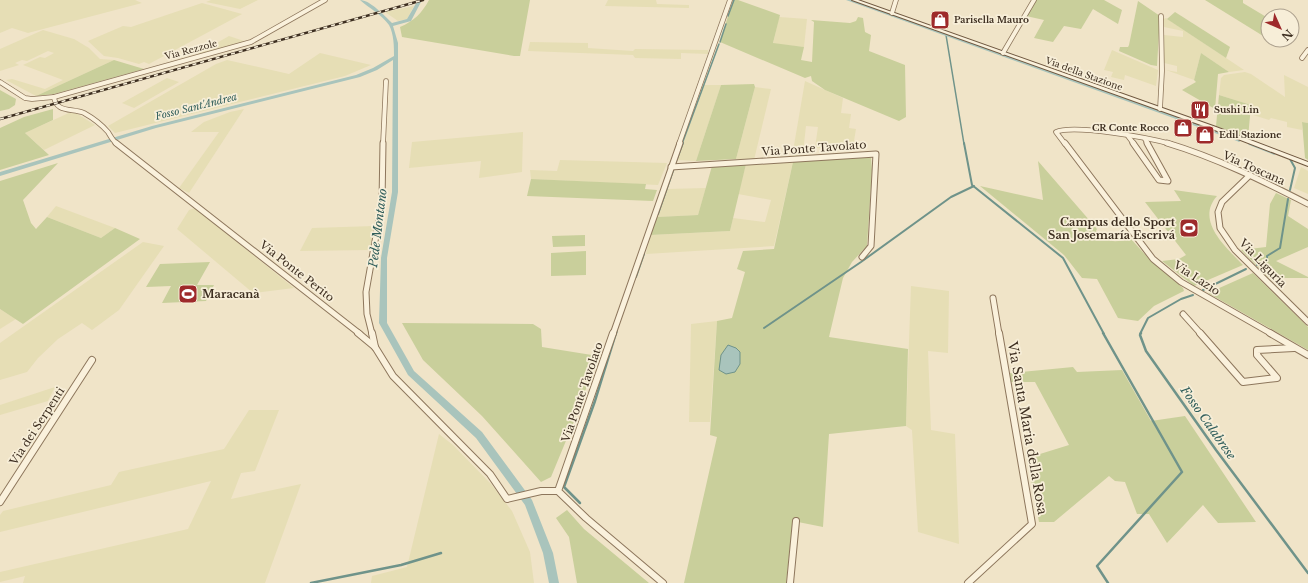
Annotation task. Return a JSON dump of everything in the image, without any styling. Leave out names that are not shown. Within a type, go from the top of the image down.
[{"type":"street","name":"Via Rezzole","points":[[54,97],[251,42],[325,0]]},
{"type":"street","name":"Via Ponte Tavolato","points":[[558,491],[730,0]]},
{"type":"street","name":"Via della Stazione","points":[[854,0],[1286,154],[1308,164]]},
{"type":"street","points":[[892,13],[896,0]]},
{"type":"street","points":[[1003,53],[1034,0]]},
{"type":"street","points":[[1160,109],[1162,71],[1161,16]]},
{"type":"street","points":[[1302,58],[1308,50]]},
{"type":"street","points":[[375,347],[367,314],[366,292],[382,202],[384,99],[386,81]]},
{"type":"street","points":[[0,82],[25,98],[32,99],[54,97]]},
{"type":"street","name":"Via Ponte Perito","points":[[54,97],[55,104],[58,106],[79,111],[104,127],[113,139],[375,347],[392,376],[490,474],[507,499],[513,499],[534,493],[558,491]]},
{"type":"street","name":"Via Toscana","points":[[1056,132],[1060,129],[1128,136],[1185,149],[1250,175],[1308,204]]},
{"type":"street","name":"Via Lazio","points":[[1056,132],[1153,259],[1181,282],[1308,356]]},
{"type":"street","points":[[1128,136],[1159,180],[1168,181],[1144,139]]},
{"type":"street","name":"Via Ponte Tavolato","points":[[671,167],[876,154],[871,246],[862,257]]},
{"type":"street","name":"Via Liguria","points":[[1250,175],[1222,202],[1218,212],[1220,228],[1235,250],[1308,322]]},
{"type":"street","name":"Via Santa Maria della Rosa","points":[[968,583],[1032,524],[993,298]]},
{"type":"street","points":[[1183,314],[1243,382],[1277,378],[1257,355],[1257,350],[1295,348]]},
{"type":"street","name":"Via dei Serpenti","points":[[0,502],[92,360]]},
{"type":"street","points":[[558,491],[586,518],[663,583]]},
{"type":"street","points":[[790,583],[796,521]]},
{"type":"shaded area","points":[[0,0],[135,0],[142,3],[28,33],[12,28],[0,33]]},
{"type":"shaded area","points":[[211,0],[258,0],[240,9],[206,2]]},
{"type":"shaded area","points":[[608,0],[656,0],[657,4],[689,5],[689,8],[605,6]]},
{"type":"shaded area","points":[[202,3],[242,14],[149,64],[144,62],[139,64],[104,56],[88,41],[123,26],[131,27]]},
{"type":"shaded area","points":[[414,6],[407,19],[398,21],[385,12]]},
{"type":"shaded area","points":[[779,17],[807,19],[804,47],[773,44]]},
{"type":"shaded area","points":[[1166,18],[1244,70],[1229,72],[1201,53],[1194,80],[1166,70],[1177,72],[1177,66],[1164,63],[1164,35],[1183,37],[1183,31],[1164,27],[1163,19]]},
{"type":"shaded area","points":[[43,30],[74,39],[89,48],[100,59],[114,60],[36,96],[6,80],[12,79],[45,89],[63,80],[23,65],[40,57],[45,58],[54,53],[48,51],[27,61],[22,60],[15,63],[19,65],[0,71],[0,49]]},
{"type":"shaded area","points":[[229,36],[247,42],[197,55],[199,53]]},
{"type":"shaded area","points":[[530,42],[588,43],[588,48],[633,51],[635,49],[708,50],[708,54],[681,53],[681,59],[635,58],[633,55],[528,51]]},
{"type":"shaded area","points":[[1112,50],[1158,70],[1156,86],[1125,75],[1124,80],[1111,77],[1113,72],[1104,70]]},
{"type":"shaded area","points":[[320,53],[371,65],[345,76],[115,133],[108,126],[216,64],[227,60],[289,74]]},
{"type":"shaded area","points":[[1245,72],[1251,74],[1285,97],[1284,75],[1308,87],[1308,123],[1302,122],[1302,130],[1287,127],[1287,122],[1271,118],[1269,120],[1250,114],[1251,105],[1219,95],[1221,78],[1224,75]]},
{"type":"shaded area","points":[[167,78],[179,82],[134,108],[122,103]]},
{"type":"shaded area","points":[[805,81],[843,98],[841,113],[851,114],[849,128],[856,129],[853,147],[815,148],[818,127],[806,126],[803,153],[798,157],[792,157]]},
{"type":"shaded area","points":[[704,85],[721,85],[696,161],[677,160]]},
{"type":"shaded area","points":[[755,87],[771,89],[754,160],[736,159]]},
{"type":"shaded area","points":[[244,109],[189,193],[179,188],[219,132],[191,132],[204,122],[230,112]]},
{"type":"shaded area","points":[[71,112],[76,113],[95,125],[44,150],[25,133]]},
{"type":"shaded area","points":[[523,132],[522,172],[479,178],[481,161],[409,168],[412,142]]},
{"type":"shaded area","points":[[560,160],[667,163],[658,185],[531,179],[530,170],[557,171]]},
{"type":"shaded area","points":[[793,162],[774,246],[646,254],[650,235],[730,231],[733,218],[765,222],[771,200],[738,194],[746,164]]},
{"type":"shaded area","points":[[1301,167],[1308,171],[1308,194],[1294,188]]},
{"type":"shaded area","points":[[706,188],[698,215],[657,217],[667,189]]},
{"type":"shaded area","points":[[56,206],[115,228],[101,238],[47,217]]},
{"type":"shaded area","points":[[195,208],[294,288],[253,293],[177,229],[189,210]]},
{"type":"shaded area","points":[[374,226],[370,250],[300,251],[312,228]]},
{"type":"shaded area","points":[[143,242],[164,246],[119,310],[92,330],[82,323],[58,339],[38,358],[27,372],[0,380],[0,343]]},
{"type":"shaded area","points":[[911,286],[949,291],[948,353],[928,351],[931,430],[955,434],[959,544],[918,532],[912,430],[906,426]]},
{"type":"shaded area","points":[[0,309],[16,319],[0,329]]},
{"type":"shaded area","points":[[717,321],[710,422],[689,422],[691,324]]},
{"type":"shaded area","points":[[55,387],[48,401],[0,415],[0,405]]},
{"type":"shaded area","points":[[249,410],[279,410],[255,471],[241,473],[231,499],[301,484],[265,583],[23,583],[25,576],[0,582],[0,572],[188,529],[211,481],[0,532],[0,515],[3,511],[111,485],[119,472],[224,449]]},
{"type":"shaded area","points":[[439,434],[453,445],[491,484],[512,511],[530,552],[534,583],[371,583],[372,576],[407,567]]},
{"type":"green space","points":[[429,0],[530,0],[520,56],[402,37],[400,27],[417,16]]},
{"type":"green space","points":[[733,0],[738,0],[780,15],[773,43],[804,47],[801,60],[812,62],[814,22],[811,20],[850,23],[856,21],[858,17],[863,18],[865,32],[871,35],[869,51],[905,65],[906,117],[899,121],[825,90],[812,81],[811,76],[805,78],[720,42]]},
{"type":"green space","points":[[1036,0],[1104,0],[1122,10],[1118,24],[1093,9],[1081,29],[1064,26],[1053,42],[1034,38],[1044,20],[1026,16]]},
{"type":"green space","points":[[1205,0],[1243,0],[1243,3],[1260,13],[1260,34]]},
{"type":"green space","points":[[1138,1],[1160,16],[1157,66],[1151,65],[1119,51],[1120,47],[1128,47],[1129,45]]},
{"type":"green space","points":[[1175,12],[1230,47],[1226,58],[1167,19]]},
{"type":"green space","points":[[1201,53],[1229,72],[1218,74],[1215,109],[1182,90],[1196,82],[1194,80]]},
{"type":"green space","points":[[114,60],[144,69],[54,94],[36,96]]},
{"type":"green space","points":[[754,84],[755,87],[736,159],[696,161],[721,85]]},
{"type":"green space","points":[[0,90],[16,99],[15,105],[9,109],[0,111]]},
{"type":"green space","points":[[1219,95],[1251,105],[1248,138],[1216,126]]},
{"type":"green space","points":[[53,109],[53,120],[25,133],[49,155],[0,170],[0,128],[24,117]]},
{"type":"green space","points":[[1302,122],[1308,123],[1308,160],[1305,158]]},
{"type":"green space","points":[[867,156],[871,158],[872,170],[867,246],[852,262],[843,278],[829,337],[908,349],[906,426],[829,434],[823,527],[793,521],[786,583],[684,583],[717,437],[710,435],[717,321],[732,318],[745,272],[737,269],[743,251],[774,249],[793,162]]},
{"type":"green space","points":[[1038,161],[1097,229],[1096,231],[1108,240],[1112,241],[1131,239],[1151,261],[1183,288],[1184,291],[1154,306],[1138,321],[1118,318],[1097,279],[1082,278],[1064,255],[980,186],[1043,200]]},
{"type":"green space","points":[[58,163],[23,200],[31,223],[36,229],[47,217],[101,238],[115,228],[140,239],[23,324],[0,309],[0,181]]},
{"type":"green space","points":[[746,164],[730,231],[650,235],[657,217],[698,215],[712,166]]},
{"type":"green space","points":[[531,179],[646,184],[645,189],[657,190],[653,201],[527,196]]},
{"type":"green space","name":"Campus dello Sport San Josemaría Escrivá","points":[[1174,190],[1217,196],[1211,205],[1209,215],[1211,224],[1215,233],[1222,242],[1243,265],[1194,286],[1162,261],[1179,259],[1186,255],[1145,202],[1181,201]]},
{"type":"green space","points":[[1276,193],[1291,200],[1288,216],[1308,229],[1308,247],[1276,261],[1308,278],[1269,278],[1241,250],[1266,247],[1270,204]]},
{"type":"green space","points":[[585,235],[585,246],[553,247],[552,236]]},
{"type":"green space","points":[[586,251],[586,275],[551,276],[551,253]]},
{"type":"green space","points":[[210,262],[197,285],[214,285],[206,301],[162,303],[171,286],[146,287],[160,264]]},
{"type":"green space","points":[[1253,273],[1308,327],[1308,350],[1208,293]]},
{"type":"green space","points":[[402,323],[533,324],[541,329],[542,347],[598,356],[575,419],[551,477],[541,482],[482,416],[423,360]]},
{"type":"green space","points":[[1073,367],[1077,372],[1122,370],[1151,421],[1185,416],[1256,522],[1218,523],[1203,505],[1167,543],[1149,514],[1137,514],[1125,482],[1115,481],[1109,476],[1054,522],[1039,522],[1027,458],[1069,445],[1035,382],[1011,382],[1010,373]]},
{"type":"green space","points":[[567,510],[584,529],[649,583],[577,583],[569,537],[556,518]]},
{"type":"water","points":[[728,345],[736,348],[740,352],[740,364],[735,372],[726,374],[719,370],[721,355]]},
{"type":"waterway","name":"Pede Montano","points":[[362,0],[391,25]]},
{"type":"waterway","points":[[391,25],[409,20],[420,0]]},
{"type":"waterway","points":[[728,16],[734,0]]},
{"type":"waterway","points":[[848,0],[1239,140]]},
{"type":"waterway","points":[[720,42],[726,24]]},
{"type":"waterway","name":"Pede Montano","points":[[391,25],[396,43],[396,57]]},
{"type":"waterway","points":[[946,35],[964,144]]},
{"type":"waterway","points":[[682,144],[719,44]]},
{"type":"waterway","name":"Fosso Sant'Andrea","points":[[0,174],[154,127],[358,76],[375,69],[396,57]]},
{"type":"waterway","name":"Pede Montano","points":[[396,57],[395,192],[384,258],[383,323],[411,373],[479,435],[529,503],[548,553],[554,583]]},
{"type":"waterway","points":[[675,164],[683,143]]},
{"type":"waterway","points":[[964,143],[972,185],[974,186]]},
{"type":"waterway","points":[[1251,144],[1274,153]]},
{"type":"waterway","name":"Fosso Calabrese","points":[[1290,159],[1295,168],[1290,190]]},
{"type":"waterway","points":[[658,214],[674,168]]},
{"type":"waterway","points":[[764,328],[861,262],[951,197],[974,186]]},
{"type":"waterway","points":[[974,186],[1063,258],[1104,334]]},
{"type":"waterway","name":"Fosso Calabrese","points":[[1257,265],[1267,261],[1267,256],[1280,248],[1288,199]]},
{"type":"waterway","points":[[636,277],[644,254]]},
{"type":"waterway","name":"Fosso Calabrese","points":[[1203,290],[1246,269]]},
{"type":"waterway","name":"Fosso Calabrese","points":[[1140,334],[1148,318],[1181,299],[1193,295]]},
{"type":"waterway","points":[[616,334],[617,330]]},
{"type":"waterway","points":[[580,503],[564,487],[595,401],[616,333]]},
{"type":"waterway","points":[[1103,333],[1182,472],[1097,566],[1108,583]]},
{"type":"waterway","name":"Fosso Calabrese","points":[[1141,333],[1140,335],[1146,351],[1216,450],[1308,573]]},
{"type":"waterway","points":[[311,583],[401,565],[441,553]]},
{"type":"railway","points":[[0,119],[423,0]]},
{"type":"place","name":"Parisella Mauro","points":[[940,20]]},
{"type":"place","name":"Sushi Lin","points":[[1200,110]]},
{"type":"place","name":"CR Conte Rocco","points":[[1183,128]]},
{"type":"place","name":"Edil Stazione","points":[[1205,135]]},
{"type":"place","name":"Campus dello Sport San Josemaría Escrivá","points":[[1189,228]]},
{"type":"place","name":"Maracanà","points":[[188,294]]}]
